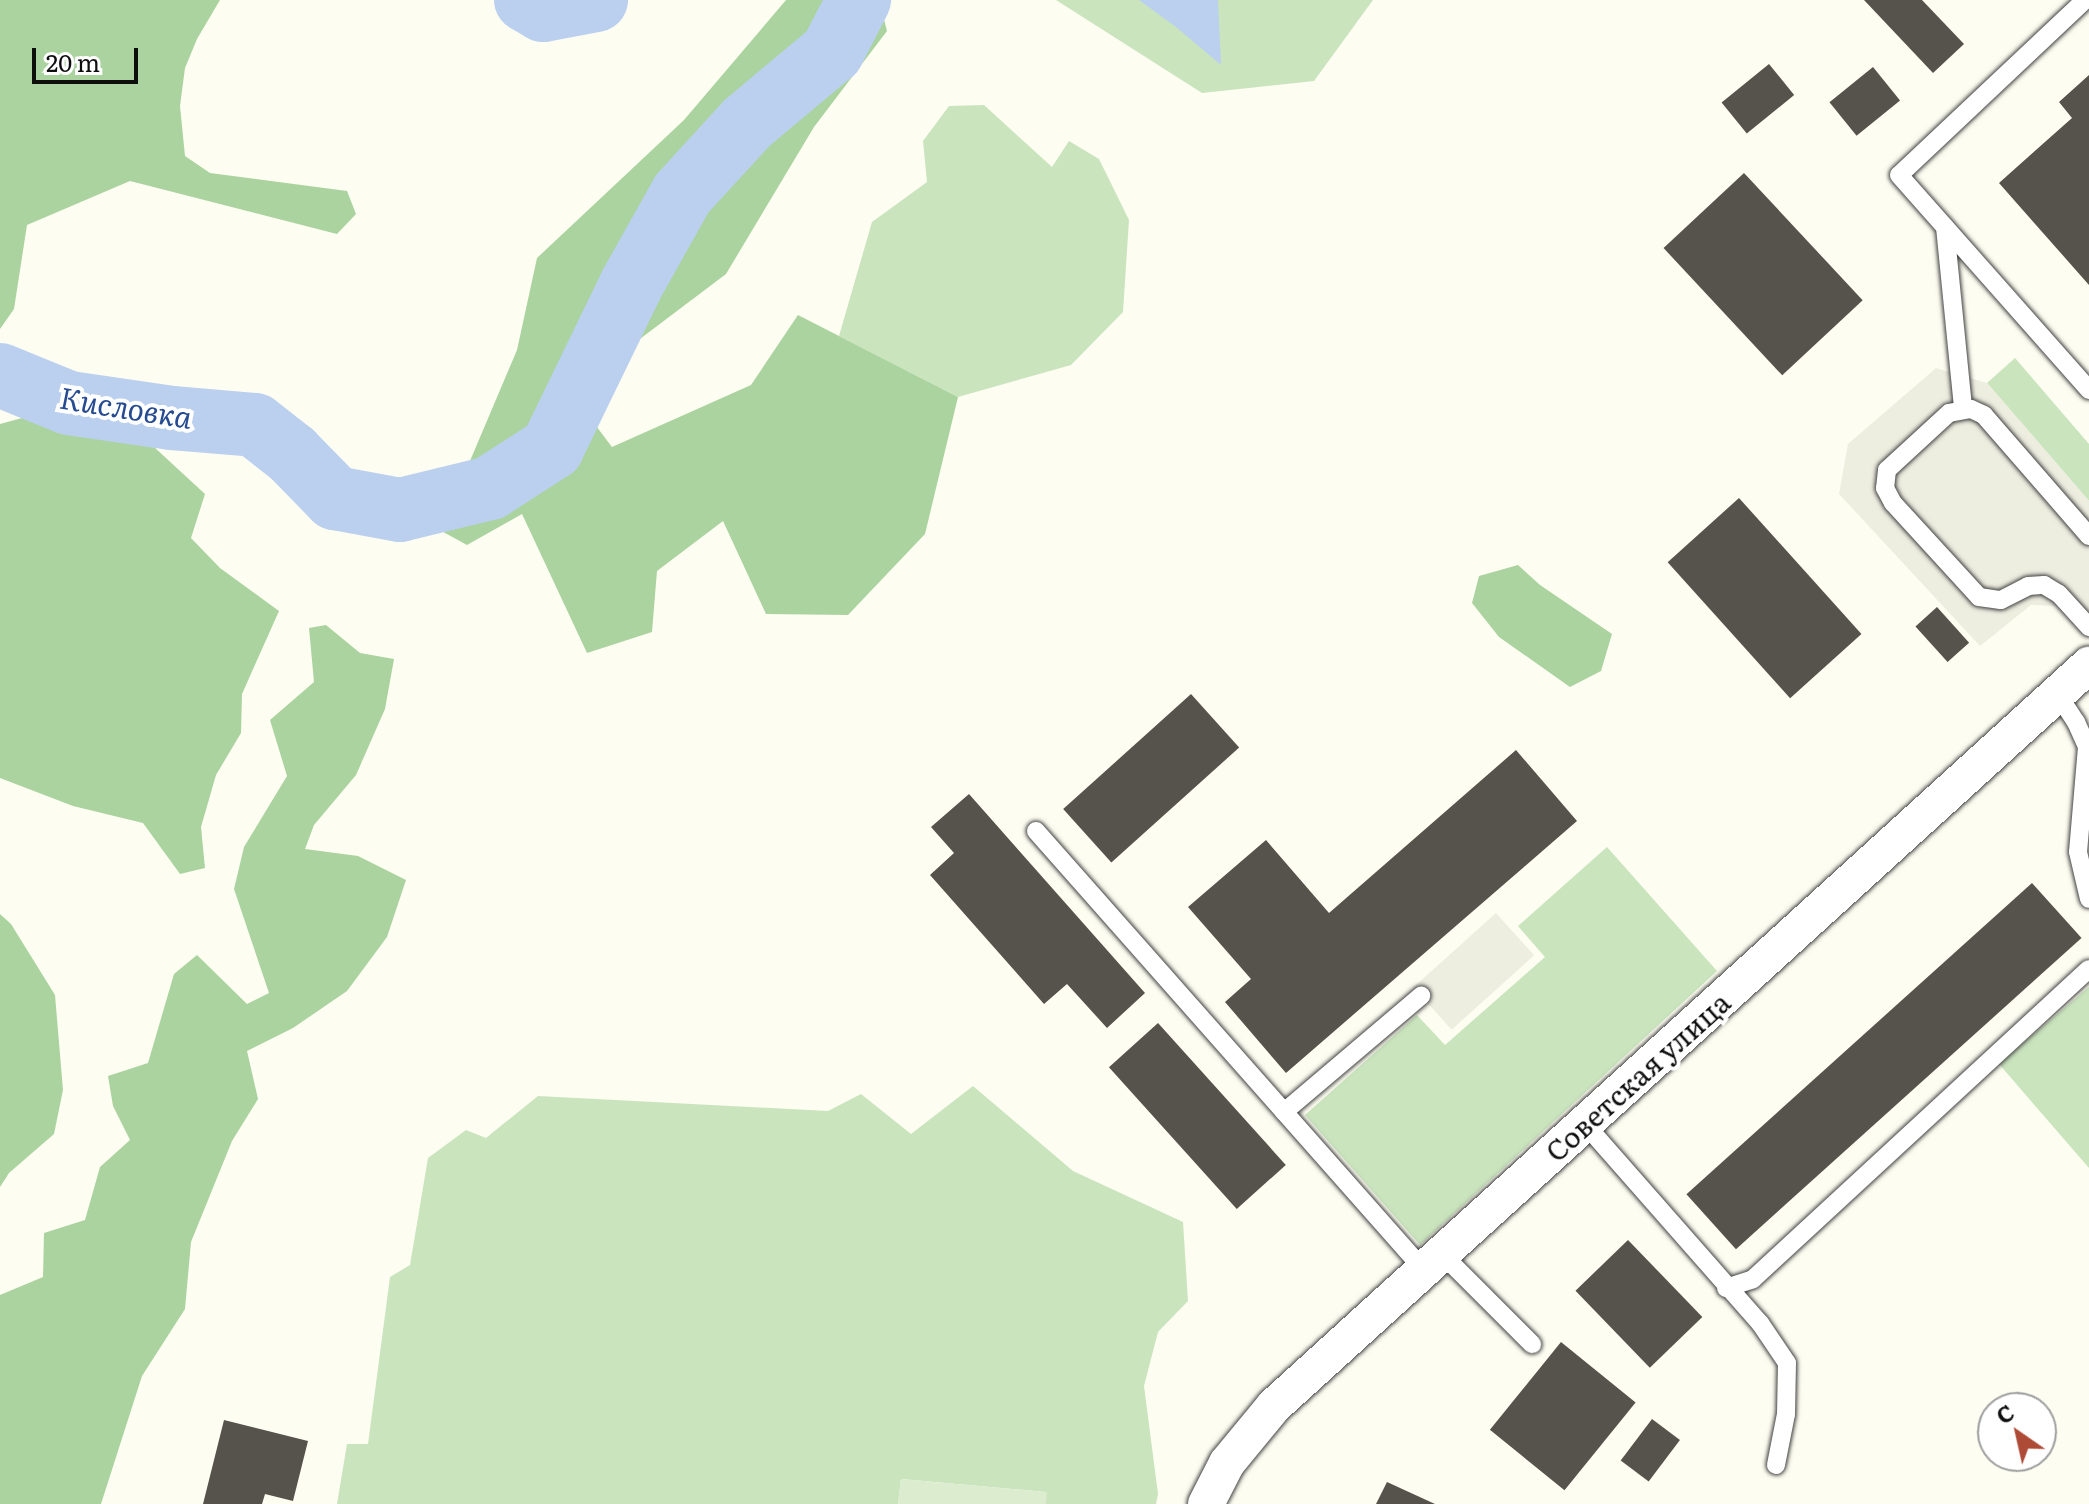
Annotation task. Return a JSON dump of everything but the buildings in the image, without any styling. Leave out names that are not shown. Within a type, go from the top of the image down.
[{"type":"street","name":"Советская улица","points":[[1206,1504],[1227,1463],[1274,1406],[2089,665]]},
{"type":"lane","points":[[2085,0],[1899,175],[2089,390]]},
{"type":"lane","points":[[1945,227],[1963,408]]},
{"type":"lane","points":[[2088,533],[1984,415],[1963,408],[1949,413],[1892,462],[1884,479],[1888,496],[1979,597],[2001,600],[2028,586],[2044,585],[2059,594],[2089,627]]},
{"type":"lane","points":[[2057,693],[2076,722],[2087,747],[2078,852],[2089,899]]},
{"type":"lane","points":[[1036,831],[1284,1112],[1432,1261],[1532,1344]]},
{"type":"lane","points":[[1726,1288],[1753,1279],[2089,969]]},
{"type":"lane","points":[[1284,1112],[1421,996]]},
{"type":"lane","points":[[1585,1124],[1726,1288],[1760,1323],[1787,1363],[1786,1414],[1776,1465]]},
{"type":"green space","points":[[0,0],[220,0],[197,39],[185,68],[180,106],[185,156],[210,173],[347,191],[356,214],[337,234],[130,181],[27,225],[14,309],[0,329]]},
{"type":"green space","points":[[786,0],[879,0],[887,31],[814,127],[726,274],[616,357],[584,410],[612,447],[751,385],[798,315],[958,397],[925,534],[848,615],[766,614],[723,521],[657,571],[652,632],[587,653],[522,514],[467,545],[436,528],[453,501],[517,350],[537,258],[684,120]]},
{"type":"green space","points":[[1056,0],[1373,0],[1314,81],[1202,93]]},
{"type":"green space","points":[[984,105],[1052,167],[1069,141],[1099,159],[1129,220],[1123,312],[1071,365],[958,397],[839,336],[872,222],[927,182],[923,141],[949,106]]},
{"type":"green space","points":[[2015,358],[2089,444],[2089,501],[1987,383]]},
{"type":"green space","points":[[33,415],[83,427],[141,435],[205,494],[191,538],[220,568],[279,611],[242,694],[241,733],[216,775],[201,827],[205,868],[180,874],[143,823],[73,806],[0,778],[0,424]]},
{"type":"green space","points":[[1518,565],[1540,585],[1612,634],[1601,671],[1570,687],[1499,637],[1472,603],[1479,576]]},
{"type":"green space","points":[[326,625],[360,653],[394,659],[385,709],[356,775],[314,825],[305,849],[358,856],[406,880],[387,937],[347,991],[293,1028],[247,1051],[258,1099],[232,1141],[191,1242],[185,1309],[142,1376],[101,1504],[0,1504],[0,1295],[43,1277],[44,1233],[85,1220],[100,1167],[130,1140],[113,1106],[108,1076],[148,1063],[174,974],[197,955],[247,1004],[269,993],[234,889],[244,847],[287,776],[270,720],[314,682],[309,628]]},
{"type":"green space","points":[[1607,847],[1717,971],[1420,1245],[1305,1115],[1417,1015],[1445,1045],[1545,957],[1518,926]]},
{"type":"green space","points":[[0,914],[11,924],[55,995],[63,1090],[54,1134],[9,1173],[0,1187]]},
{"type":"green space","points":[[2089,987],[2089,1168],[1999,1064]]},
{"type":"green space","points":[[973,1086],[1073,1171],[1183,1222],[1188,1301],[1158,1332],[1144,1386],[1158,1494],[1156,1504],[1046,1504],[1046,1492],[901,1479],[898,1504],[337,1504],[347,1444],[368,1444],[390,1277],[410,1265],[428,1158],[466,1130],[486,1138],[538,1096],[828,1111],[861,1094],[911,1134]]},
{"type":"green space","points":[[901,1479],[1047,1492],[1046,1504],[898,1504]]},
{"type":"shaded area","points":[[1936,368],[1987,383],[2089,501],[2089,623],[2080,631],[2057,606],[2031,605],[1980,646],[1839,494],[1848,444]]},
{"type":"shaded area","points":[[1496,913],[1534,955],[1452,1030],[1414,987]]},
{"type":"water","points":[[1139,0],[1218,0],[1221,65],[1176,27]]},
{"type":"waterway","name":"Кисловка","points":[[526,0],[543,10],[596,0]]},
{"type":"waterway","points":[[0,375],[69,403],[172,418],[255,425],[292,454],[335,498],[400,510],[490,488],[552,448],[631,285],[682,194],[747,123],[832,52],[859,0]]}]
